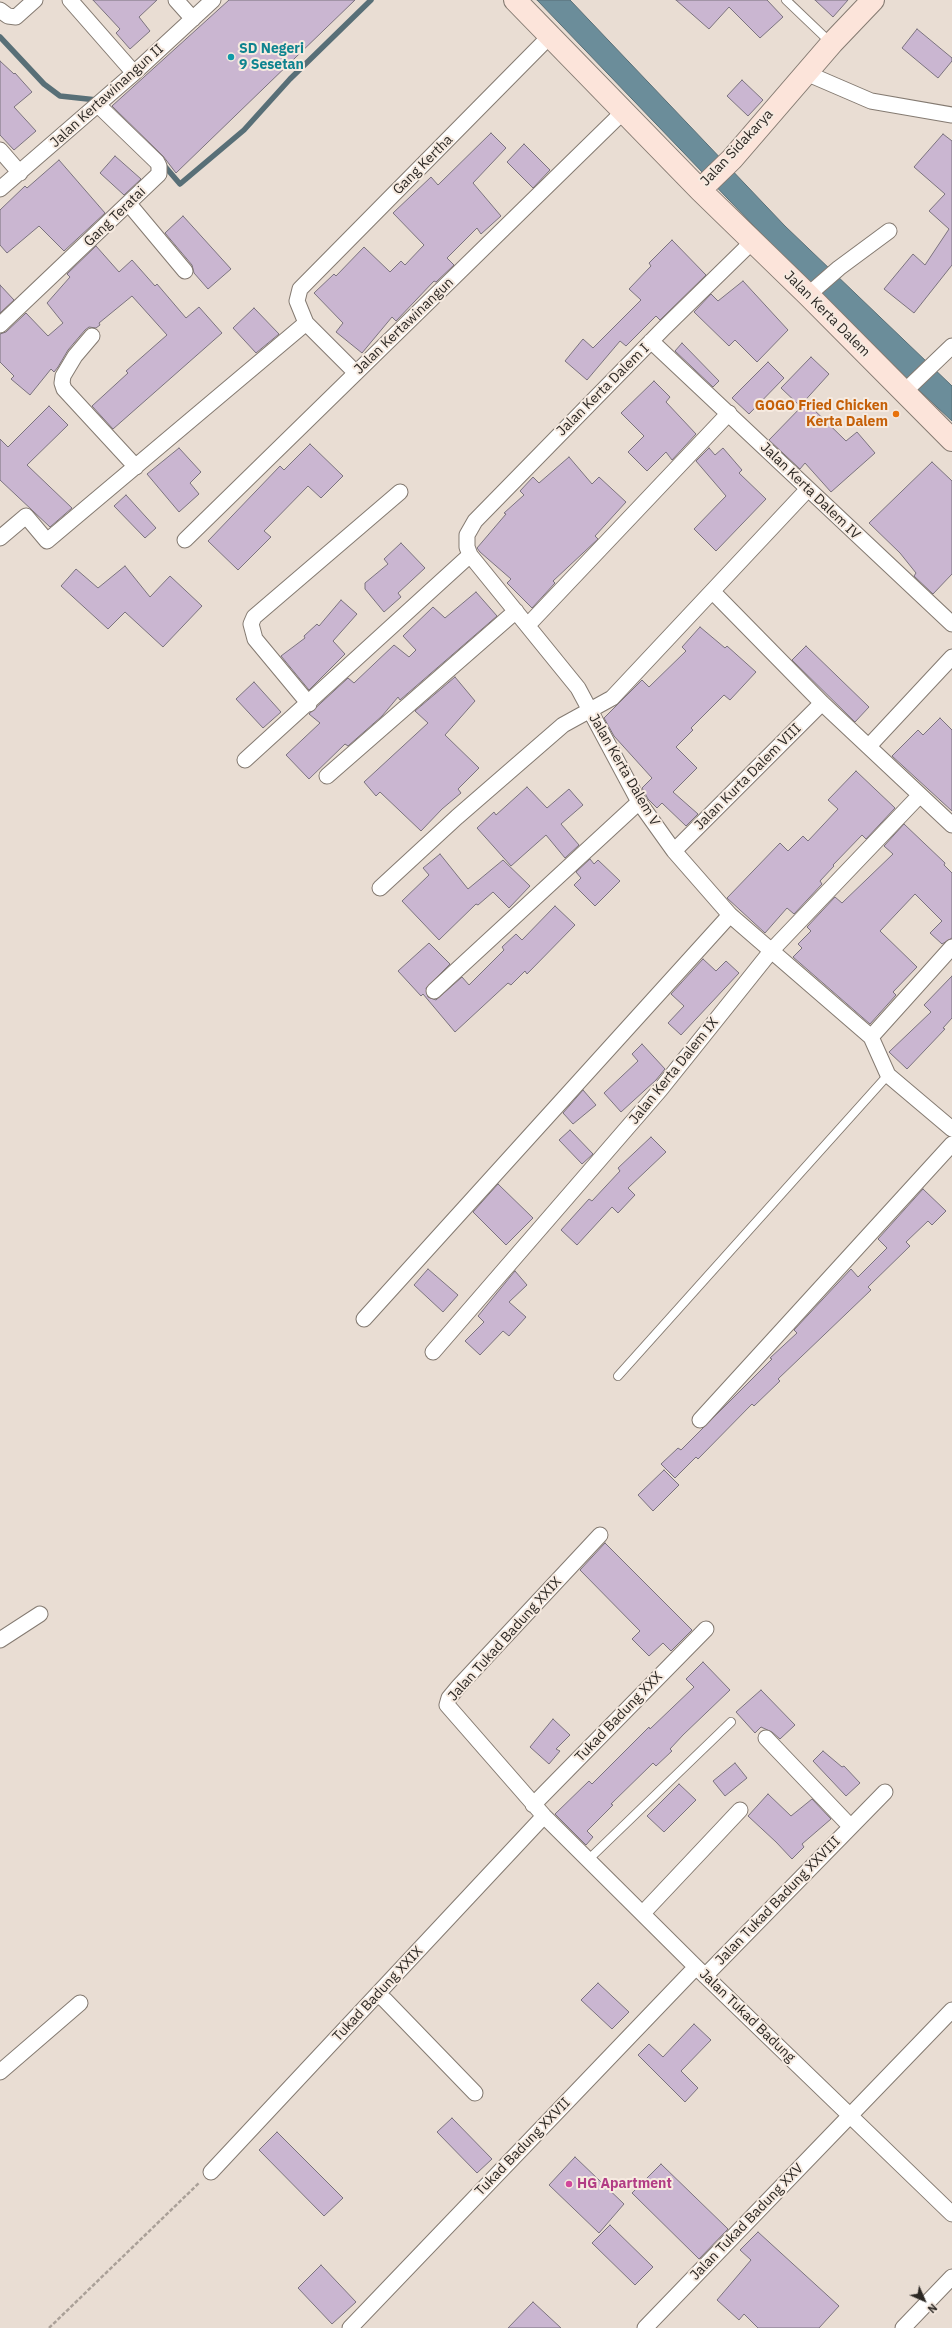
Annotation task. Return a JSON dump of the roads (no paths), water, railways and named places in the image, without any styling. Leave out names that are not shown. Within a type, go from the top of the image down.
[{"type":"street","points":[[6,14],[21,15],[35,0]]},
{"type":"street","points":[[70,0],[134,73]]},
{"type":"street","points":[[176,0],[193,19]]},
{"type":"street","name":"Jalan Kertawinangun II","points":[[0,189],[98,105],[213,0]]},
{"type":"street","name":"Jalan Sidakarya","points":[[514,0],[624,111],[704,186],[732,159],[832,43],[873,0]]},
{"type":"street","name":"Gang Kertha","points":[[306,323],[297,301],[297,294],[300,289],[550,36]]},
{"type":"street","points":[[806,73],[871,101],[952,115]]},
{"type":"street","name":"Gang Teratai","points":[[0,324],[129,204],[159,174],[159,166],[98,105]]},
{"type":"street","name":"Jalan Kertawinangun","points":[[185,540],[624,111]]},
{"type":"street","points":[[0,150],[20,173]]},
{"type":"street","name":"Jalan Kerta Dalem","points":[[704,186],[752,242],[811,293],[949,433]]},
{"type":"street","points":[[129,204],[185,271]]},
{"type":"street","points":[[811,293],[839,268],[889,231]]},
{"type":"street","name":"Jalan Kerta Dalem I","points":[[468,550],[469,531],[475,521],[651,342],[752,242]]},
{"type":"street","points":[[0,538],[26,516],[47,541],[306,323],[356,373]]},
{"type":"street","points":[[92,336],[75,356],[63,376],[62,382],[64,389],[136,467]]},
{"type":"street","name":"Jalan Kerta Dalem IV","points":[[651,342],[729,413],[808,490],[952,624]]},
{"type":"street","points":[[907,390],[952,346]]},
{"type":"street","points":[[528,625],[729,413]]},
{"type":"street","points":[[380,888],[457,817],[563,725],[612,698],[808,490]]},
{"type":"street","points":[[309,704],[255,639],[251,624],[254,617],[400,492]]},
{"type":"street","points":[[245,760],[309,704],[468,550]]},
{"type":"street","name":"Jalan Kerta Dalem V","points":[[468,550],[578,688],[589,712],[639,802],[674,851],[730,915],[871,1036],[888,1075],[952,1129]]},
{"type":"street","points":[[713,592],[822,702],[952,825]]},
{"type":"street","points":[[328,776],[516,611]]},
{"type":"street","points":[[869,746],[952,656]]},
{"type":"street","name":"Jalan Kurta Dalem VIII","points":[[674,851],[822,702]]},
{"type":"street","name":"Jalan Kerta Dalem IX","points":[[433,1352],[660,1090],[772,950],[920,795]]},
{"type":"street","points":[[434,991],[639,802]]},
{"type":"street","points":[[364,1319],[730,915]]},
{"type":"street","points":[[871,1036],[952,947]]},
{"type":"street","points":[[700,1420],[952,1144]]},
{"type":"street","name":"Jalan Tukad Badung XXIX","points":[[544,1816],[450,1709],[447,1703],[459,1686],[600,1535]]},
{"type":"street","points":[[0,1640],[40,1614]]},
{"type":"street","name":"Tukad Badung XXX","points":[[533,1805],[706,1629]]},
{"type":"street","name":"Jalan Tukad Badung XXVIII","points":[[766,1738],[850,1826]]},
{"type":"street","name":"Jalan Tukad Badung XXVIII","points":[[700,1971],[885,1792]]},
{"type":"street","points":[[643,1913],[740,1810]]},
{"type":"street","name":"Jalan Tukad Badung","points":[[544,1816],[589,1859],[700,1971],[952,2214]]},
{"type":"street","name":"Tukad Badung XXIX","points":[[211,2172],[544,1816]]},
{"type":"street","name":"Tukad Badung XXVII","points":[[350,2328],[700,1971]]},
{"type":"street","points":[[378,1994],[475,2093]]},
{"type":"street","points":[[0,2072],[80,2002]]},
{"type":"street","name":"Jalan Tukad Badung XXV","points":[[646,2328],[952,2010]]},
{"type":"street","points":[[903,2328],[952,2277]]},
{"type":"lane","points":[[786,0],[832,43]]},
{"type":"lane","points":[[618,1376],[888,1075]]},
{"type":"lane","points":[[589,1859],[731,1722]]},
{"type":"water","points":[[537,0],[570,0],[785,226],[952,386],[952,421],[848,324]]},
{"type":"waterway","points":[[162,163],[180,184],[244,130],[290,79],[371,0]]},
{"type":"waterway","points":[[0,37],[44,84],[60,96],[97,100]]},
{"type":"place","name":"SD Negeri 9 Sesetan","points":[[231,57]]},
{"type":"place","name":"GOGO Fried Chicken Kerta Dalem","points":[[896,414]]},
{"type":"place","name":"HG Apartment","points":[[569,2184]]}]
